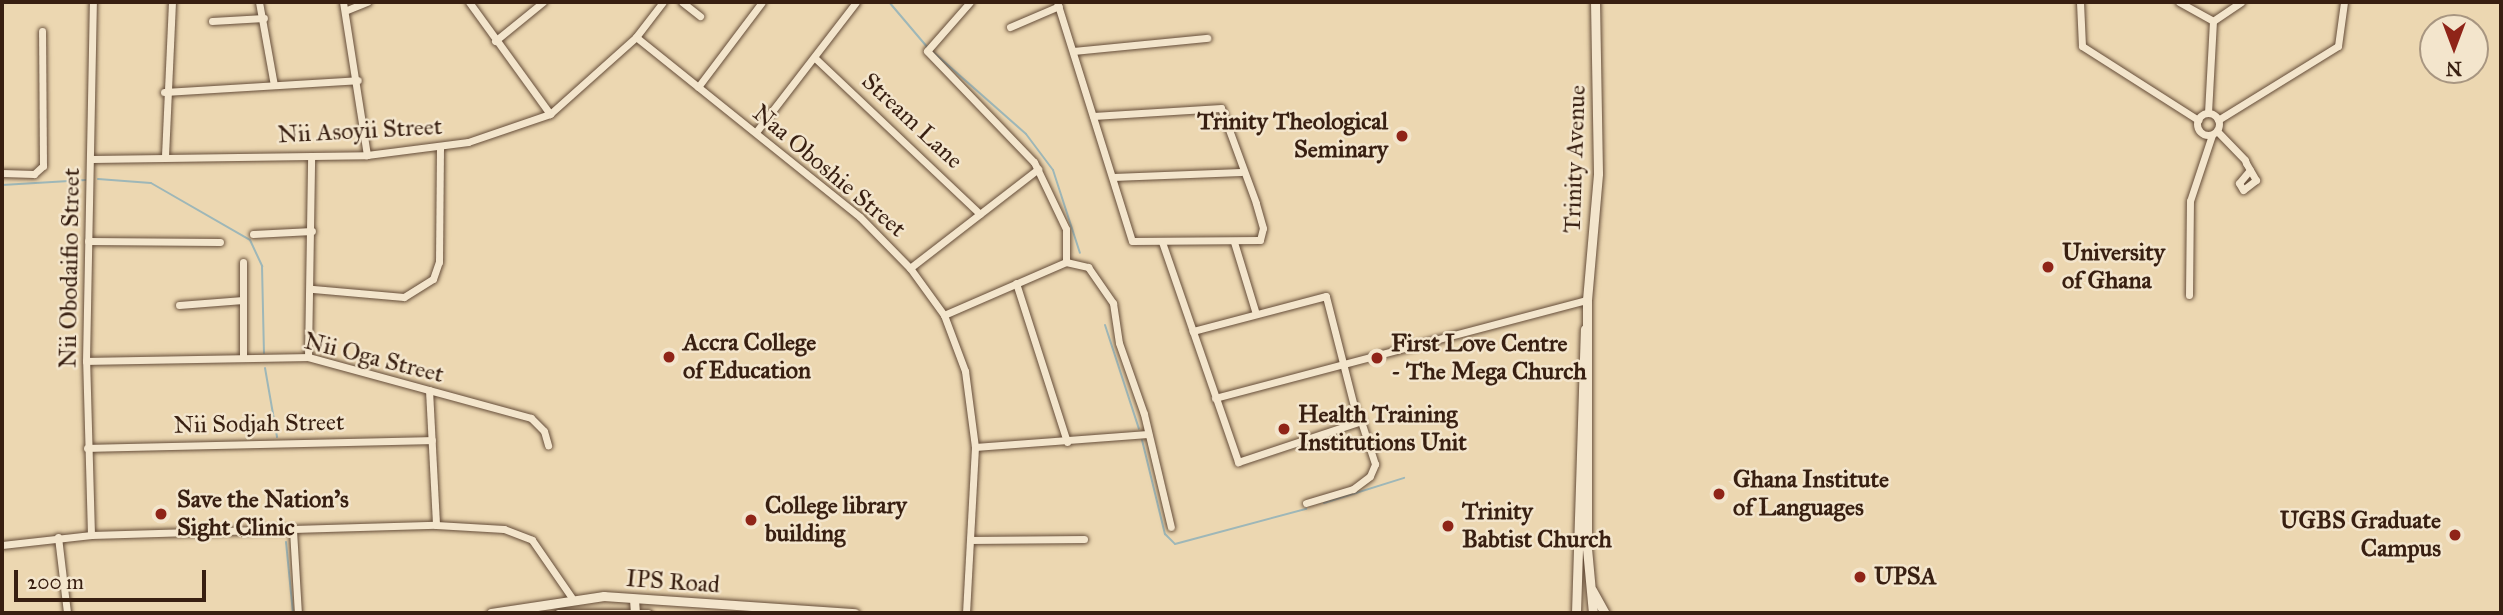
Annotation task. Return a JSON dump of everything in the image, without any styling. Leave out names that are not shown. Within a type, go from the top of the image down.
[{"type":"street","name":"Nii Obodaifio Street","points":[[91,535],[86,362],[93,2]]},
{"type":"street","points":[[165,156],[164,92],[172,2]]},
{"type":"street","points":[[259,2],[274,85]]},
{"type":"street","points":[[367,2],[345,6],[367,155]]},
{"type":"street","points":[[469,2],[550,114]]},
{"type":"street","points":[[495,41],[543,2]]},
{"type":"street","name":"Nii Asoyii Street","points":[[92,159],[367,155],[440,149],[550,114],[636,37],[663,2]]},
{"type":"street","points":[[682,2],[700,16]]},
{"type":"street","points":[[698,87],[762,2]]},
{"type":"street","points":[[756,132],[856,2]]},
{"type":"street","points":[[970,2],[929,45],[1038,169],[1066,229],[1066,262]]},
{"type":"street","name":"Trinity Avenue","points":[[1593,613],[1588,586],[1587,300],[1598,173],[1595,2]]},
{"type":"street","points":[[2080,2],[2082,46],[2198,120],[2200,131],[2214,133],[2250,170]]},
{"type":"street","points":[[2179,2],[2213,21]]},
{"type":"street","points":[[2213,21],[2241,2]]},
{"type":"street","points":[[2189,295],[2190,201],[2218,120],[2338,47],[2344,2]]},
{"type":"street","points":[[1010,27],[1058,4],[1132,241],[1253,242],[1263,235],[1256,204],[1241,172],[1226,114],[1215,106],[1093,116]]},
{"type":"street","points":[[212,21],[264,19]]},
{"type":"street","points":[[2208,113],[2213,21]]},
{"type":"street","points":[[2,173],[34,174],[43,166],[42,31]]},
{"type":"street","name":"Naa Oboshie Street","points":[[636,37],[860,217],[910,268],[944,315],[965,371],[975,447],[966,613]]},
{"type":"street","points":[[1074,51],[1208,38]]},
{"type":"street","name":"Stream Lane","points":[[815,58],[980,214]]},
{"type":"street","points":[[164,92],[358,80]]},
{"type":"street","points":[[2198,120],[2208,113]]},
{"type":"street","points":[[2208,113],[2218,120]]},
{"type":"street","points":[[313,289],[404,297],[433,279],[439,262],[440,149]]},
{"type":"street","points":[[308,357],[313,289],[311,156]]},
{"type":"street","points":[[910,268],[1038,169]]},
{"type":"street","points":[[1112,177],[1241,172]]},
{"type":"street","points":[[253,234],[312,230]]},
{"type":"street","points":[[88,241],[220,242]]},
{"type":"street","points":[[1162,242],[1238,462],[1355,426],[1360,418]]},
{"type":"street","points":[[1234,242],[1256,314]]},
{"type":"street","points":[[243,262],[243,356]]},
{"type":"street","points":[[944,315],[1066,262],[1088,267],[1114,303],[1119,343],[1149,434],[1171,527]]},
{"type":"street","points":[[1016,282],[1067,442]]},
{"type":"street","points":[[1193,331],[1326,296],[1375,464],[1370,476],[1353,489],[1306,503]]},
{"type":"street","points":[[179,305],[243,300]]},
{"type":"street","points":[[1215,398],[1587,300]]},
{"type":"street","name":"Trinity Avenue","points":[[1576,613],[1588,317]]},
{"type":"street","name":"Nii Oga Street","points":[[86,362],[243,356],[308,357],[531,418],[544,431],[548,445]]},
{"type":"street","points":[[429,390],[436,524]]},
{"type":"street","points":[[975,447],[1149,434]]},
{"type":"street","name":"Nii Sodjah Street","points":[[88,448],[432,439]]},
{"type":"street","points":[[2,545],[91,535],[436,524],[522,533],[542,552],[572,598]]},
{"type":"street","points":[[293,530],[298,613]]},
{"type":"street","points":[[58,537],[67,613]]},
{"type":"street","points":[[971,540],[1084,540]]},
{"type":"street","points":[[1588,586],[1605,613]]},
{"type":"street","name":"IPS Road","points":[[491,613],[572,598],[634,599],[854,613]]},
{"type":"street","points":[[634,599],[635,613]]},
{"type":"street","points":[[1571,613],[1576,601]]},
{"type":"street","name":"IPS Road","points":[[562,613],[648,613]]},
{"type":"waterway","points":[[889,2],[928,48]]},
{"type":"waterway","points":[[932,51],[1026,134],[1053,170],[1080,253]]},
{"type":"waterway","points":[[98,179],[151,183],[250,240],[262,266],[264,353]]},
{"type":"waterway","points":[[2,185],[86,180]]},
{"type":"waterway","points":[[1105,325],[1139,429]]},
{"type":"waterway","points":[[265,368],[277,437]]},
{"type":"waterway","points":[[1142,440],[1165,534],[1175,544],[1306,509]]},
{"type":"waterway","points":[[1324,503],[1404,478]]},
{"type":"waterway","points":[[286,542],[293,613]]},
{"type":"place","name":"Trinity Theological Seminary","points":[[1402,136]]},
{"type":"place","name":"University of Ghana","points":[[2048,267]]},
{"type":"place","name":"Accra College of Education","points":[[669,357]]},
{"type":"place","name":"First Love Centre - The Mega Church","points":[[1377,358]]},
{"type":"place","name":"Health Training Institutions Unit","points":[[1284,429]]},
{"type":"place","name":"Ghana Institute of Languages","points":[[1719,494]]},
{"type":"place","name":"Save the Nation's Sight Clinic","points":[[161,514]]},
{"type":"place","name":"College library building","points":[[751,520]]},
{"type":"place","name":"Trinity Babtist Church","points":[[1448,526]]},
{"type":"place","name":"UGBS Graduate Campus","points":[[2455,535]]},
{"type":"place","name":"UPSA","points":[[1860,577]]}]
